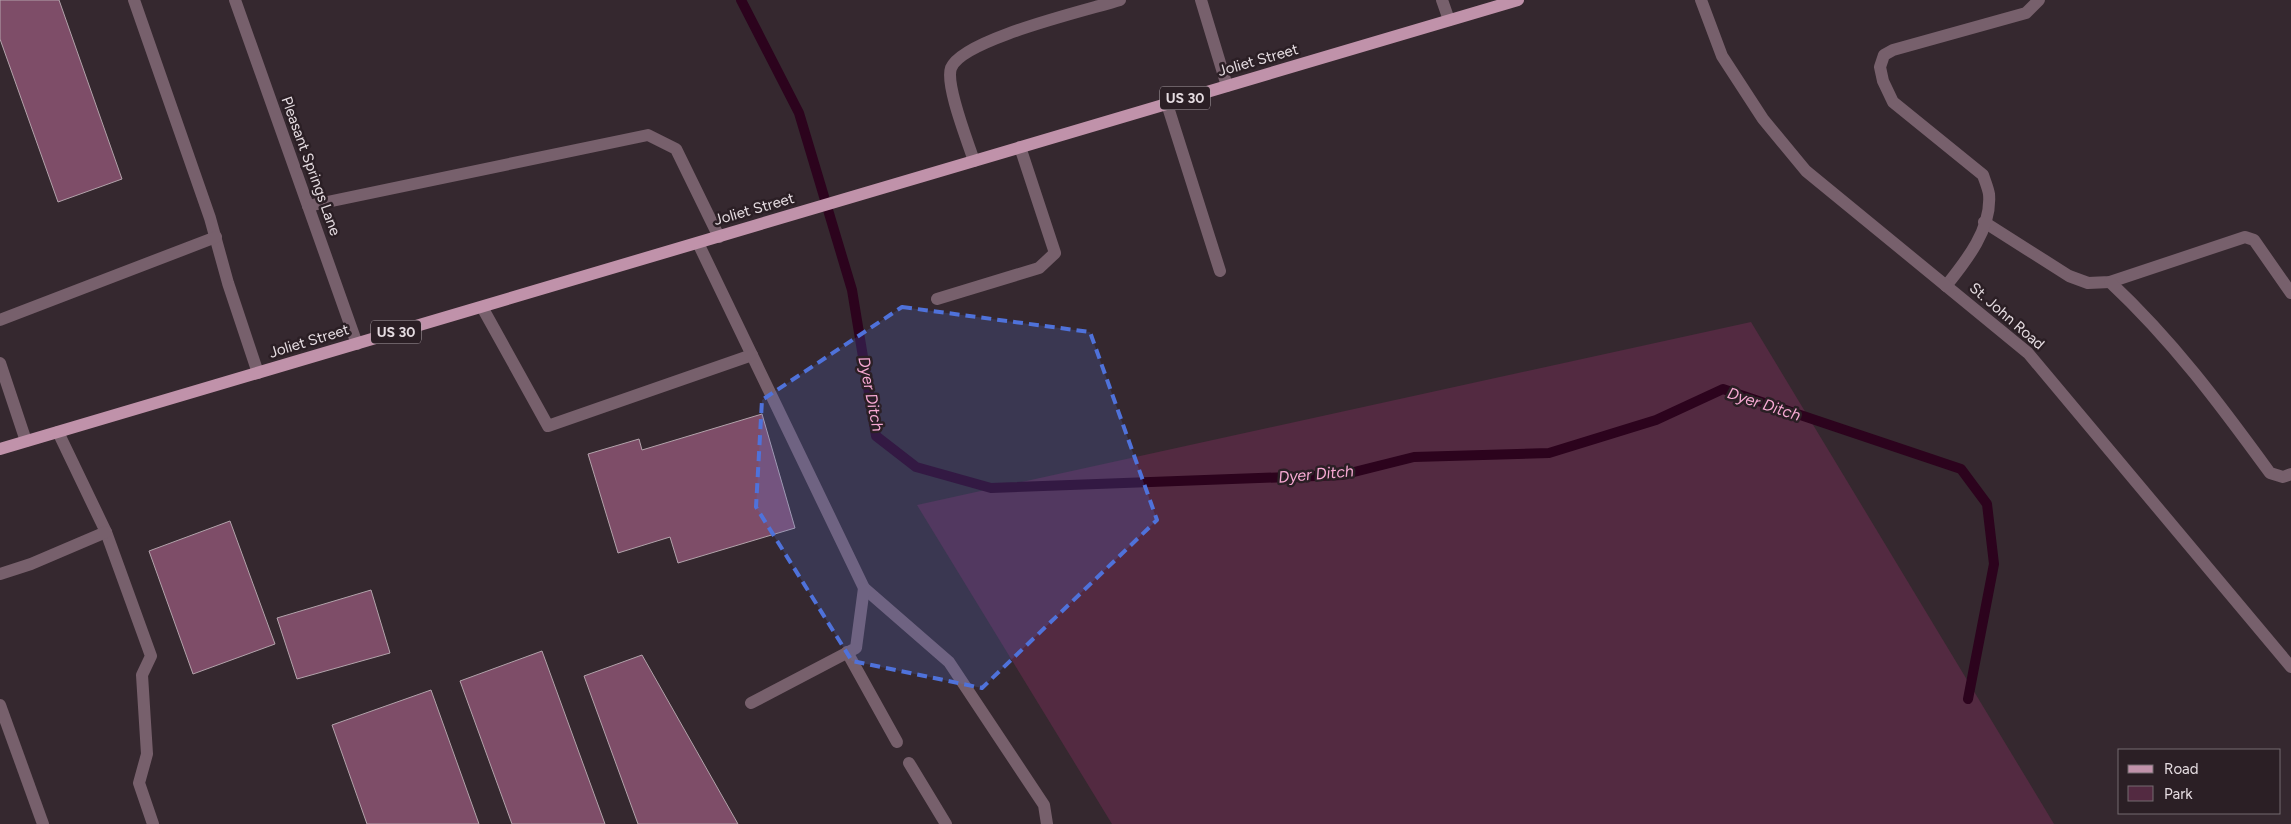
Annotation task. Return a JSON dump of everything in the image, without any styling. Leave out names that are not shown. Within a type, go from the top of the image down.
[{"type":"main road","name":"Joliet Street","points":[[0,449],[1518,0]]},
{"type":"street","points":[[134,0],[216,238],[228,283],[258,373]]},
{"type":"street","name":"Pleasant Springs Lane","points":[[235,0],[357,344]]},
{"type":"street","points":[[974,161],[950,84],[951,68],[964,54],[990,40],[1120,0]]},
{"type":"street","points":[[1201,0],[1227,86]]},
{"type":"street","points":[[1442,0],[1449,20]]},
{"type":"street","name":"St. John Road","points":[[1701,0],[1722,56],[1763,119],[1806,171],[2028,354],[2290,665]]},
{"type":"street","points":[[1946,286],[1971,255],[1988,213],[1989,193],[1983,175],[1893,102],[1883,81],[1880,67],[1884,56],[1893,50],[2026,13],[2039,0]]},
{"type":"street","points":[[1168,104],[1220,271]]},
{"type":"street","points":[[308,206],[648,135],[676,149],[719,237]]},
{"type":"street","points":[[937,299],[1039,268],[1056,253],[1020,147]]},
{"type":"street","points":[[1984,222],[2069,276],[2088,283],[2110,282],[2245,237],[2254,240],[2291,292]]},
{"type":"street","points":[[0,320],[216,238]]},
{"type":"street","points":[[698,243],[864,588],[949,662],[1044,805],[1047,824]]},
{"type":"street","points":[[2110,282],[2175,348],[2206,385],[2270,473],[2283,477],[2291,474]]},
{"type":"street","points":[[482,307],[548,426],[752,355]]},
{"type":"street","points":[[0,363],[26,441]]},
{"type":"street","points":[[58,432],[106,532],[151,656],[142,675],[147,754],[139,783],[153,824]]},
{"type":"street","points":[[0,574],[31,564],[106,532]]},
{"type":"street","points":[[751,703],[856,648],[864,588]]},
{"type":"street","points":[[847,652],[897,742]]},
{"type":"street","points":[[0,705],[44,824]]},
{"type":"street","points":[[909,763],[946,824]]},
{"type":"highlighted area","points":[[902,307],[1090,332],[1157,520],[982,688],[852,661],[756,507],[762,400]]},
{"type":"green space","points":[[1751,322],[2054,824],[1112,824],[917,505]]},
{"type":"building","points":[[0,0],[59,0],[122,179],[58,202],[0,39]]},
{"type":"building","points":[[762,414],[795,528],[678,563],[670,537],[618,553],[588,454],[639,439],[642,450]]},
{"type":"building","points":[[230,521],[275,644],[193,674],[149,551]]},
{"type":"building","points":[[371,590],[390,653],[297,679],[277,618]]},
{"type":"building","points":[[542,651],[605,824],[512,824],[460,681]]},
{"type":"building","points":[[642,655],[738,824],[638,824],[584,676]]},
{"type":"building","points":[[431,690],[479,824],[367,824],[332,725]]},
{"type":"waterway","name":"Dyer Ditch","points":[[741,0],[799,113],[852,290],[876,436],[916,467],[991,488],[1342,475],[1414,457],[1549,453],[1656,420],[1723,389],[1961,469],[1987,504],[1994,564],[1968,699]]}]
